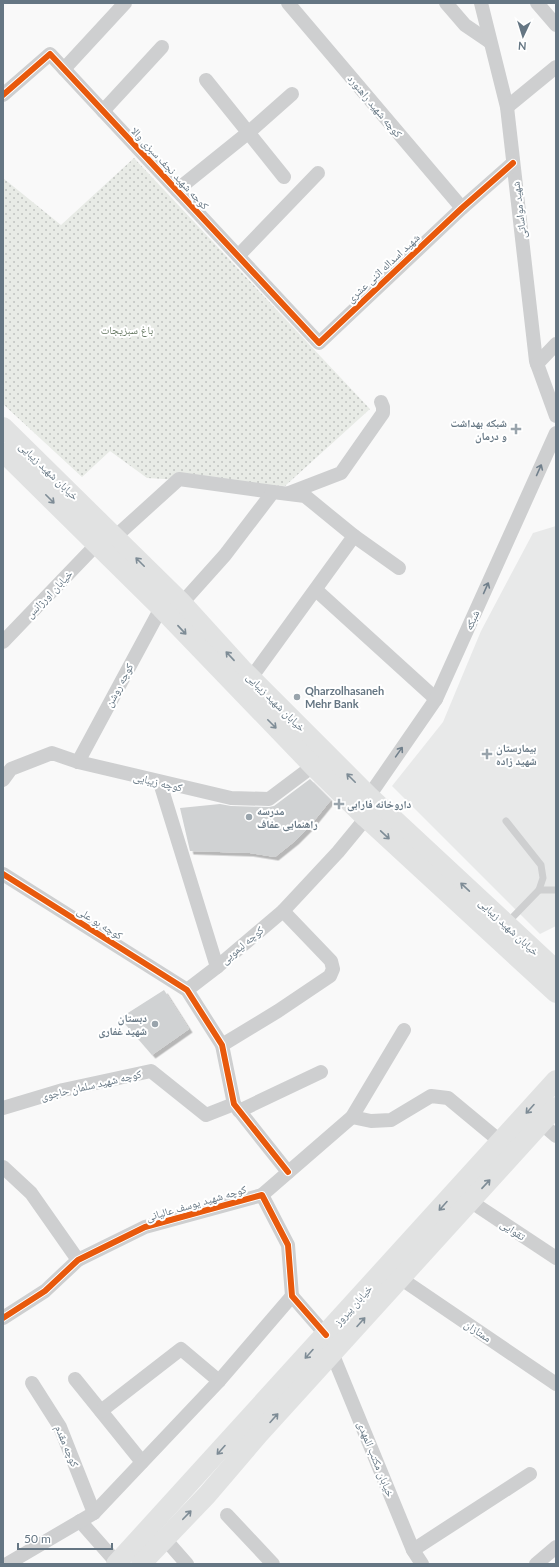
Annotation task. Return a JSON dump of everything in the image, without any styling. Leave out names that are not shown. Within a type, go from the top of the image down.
[{"type":"main road","name":"خیابان شهید زیبایی","points":[[3,427],[96,545],[160,608],[313,766],[366,818],[553,982]]},
{"type":"main road","name":"خیابان شهید زیبایی","points":[[3,452],[39,474],[115,537],[182,603],[251,678],[369,796],[506,925],[553,982]]},
{"type":"main road","points":[[553,982],[556,1002]]},
{"type":"main road","name":"خیابان پیروز","points":[[141,1564],[206,1495],[329,1344],[501,1142],[556,1080]]},
{"type":"main road","name":"خیابان پیروز","points":[[117,1564],[329,1344],[400,1278],[470,1202],[549,1130],[556,1107]]},
{"type":"street","points":[[64,69],[126,3]]},
{"type":"street","name":"کوچه شهید راهنورد","points":[[288,3],[462,208]]},
{"type":"street","points":[[446,3],[465,25],[490,42]]},
{"type":"street","name":"شهید مواساتی","points":[[481,3],[507,108],[537,364],[556,416]]},
{"type":"street","points":[[537,3],[556,25]]},
{"type":"street","points":[[103,111],[162,47]]},
{"type":"street","name":"کوچه شهید نجف سبزی والا","points":[[3,95],[50,54],[319,343]]},
{"type":"street","points":[[507,108],[556,67]]},
{"type":"street","points":[[206,80],[284,177]]},
{"type":"street","points":[[177,190],[249,132],[292,94]]},
{"type":"street","name":"شهید اسداله اثنی عشری","points":[[319,343],[462,208],[513,163]]},
{"type":"street","points":[[238,256],[318,173]]},
{"type":"street","points":[[537,364],[556,344]]},
{"type":"street","points":[[289,493],[341,473],[383,413],[381,402]]},
{"type":"street","name":"شبکه","points":[[369,796],[436,699],[556,433]]},
{"type":"street","points":[[115,537],[179,479],[305,496],[354,536],[399,568]]},
{"type":"street","points":[[182,603],[225,555],[273,492]]},
{"type":"street","points":[[251,678],[354,536]]},
{"type":"street","name":"خیابان اورژانس","points":[[3,642],[96,545]]},
{"type":"street","points":[[316,590],[436,699]]},
{"type":"street","name":"کوچه روشن","points":[[78,762],[160,608]]},
{"type":"street","name":"کوچه زیبایی","points":[[3,780],[11,770],[52,753],[78,762],[160,783],[231,798],[269,799],[313,766]]},
{"type":"street","name":"کوچه لیمویی","points":[[160,783],[217,967],[283,911],[338,852],[366,818]]},
{"type":"street","name":"کوچه بو علی","points":[[3,874],[187,990]]},
{"type":"street","points":[[222,1045],[278,1011],[330,976],[333,969],[331,962],[283,911]]},
{"type":"street","points":[[217,967],[187,990],[222,1045],[236,1107],[288,1172]]},
{"type":"street","points":[[262,1195],[352,1117],[404,1030]]},
{"type":"street","name":"کوچه شهید سلمان حاجوی","points":[[3,1108],[63,1090],[151,1071],[206,1115],[236,1107]]},
{"type":"street","points":[[236,1107],[321,1072]]},
{"type":"street","points":[[352,1117],[371,1121],[391,1120],[431,1096],[448,1098],[501,1142]]},
{"type":"street","points":[[3,1167],[31,1193],[78,1260]]},
{"type":"street","name":"کوچه شهید یوسف عالیانی","points":[[3,1318],[45,1291],[78,1260],[145,1227],[262,1195],[288,1245],[292,1296]]},
{"type":"street","name":"تقوایی","points":[[470,1202],[556,1258]]},
{"type":"street","name":"ممتازان","points":[[400,1278],[556,1384]]},
{"type":"street","points":[[7,1564],[94,1513],[219,1381],[292,1296],[329,1344]]},
{"type":"street","name":"خیابان مکتب المهدی","points":[[329,1344],[413,1550],[422,1564]]},
{"type":"street","points":[[101,1410],[181,1349],[219,1381]]},
{"type":"street","points":[[75,1378],[142,1462]]},
{"type":"street","name":"کوچه مقدم","points":[[32,1383],[60,1427],[94,1513]]},
{"type":"street","points":[[413,1550],[530,1474]]},
{"type":"street","points":[[227,1515],[273,1564]]},
{"type":"street","points":[[80,1521],[117,1564]]},
{"type":"street","points":[[165,1539],[187,1564]]},
{"type":"street","points":[[536,1564],[556,1547]]},
{"type":"lane","points":[[506,821],[541,865],[543,878],[539,890],[506,925]]},
{"type":"lane","points":[[539,890],[556,890]]},
{"type":"shaded area","name":"بیمارستان شهید زاده","points":[[556,526],[556,926],[540,934],[392,786],[443,722],[481,631],[533,533]]},
{"type":"green space","name":"باغ سبزیجات","points":[[134,158],[370,409],[285,486],[147,478],[110,451],[82,477],[3,404],[3,178],[61,225]]},
{"type":"building","name":"مدرسه راهنمایی عفاف","points":[[310,779],[331,800],[309,827],[295,841],[275,857],[250,853],[190,851],[180,808],[220,804],[231,806],[274,806]]},
{"type":"building","name":"دبستان شهید غفاری","points":[[164,990],[189,1029],[152,1055],[120,1018]]},
{"type":"cycle path","points":[[3,95],[50,54],[319,343],[462,208],[513,163]]},
{"type":"cycle path","points":[[3,874],[187,990],[222,1045],[234,1104],[288,1172]]},
{"type":"cycle path","points":[[3,1318],[45,1291],[78,1260],[145,1227],[262,1195],[288,1245],[292,1296],[326,1335]]},
{"type":"place","name":"شبکه بهداشت و درمان","points":[[516,429]]},
{"type":"place","name":"Qharzolhasaneh Mehr Bank","points":[[297,697]]},
{"type":"place","name":"بیمارستان شهید زاده","points":[[487,754]]},
{"type":"place","name":"داروخانه فارابی","points":[[339,804]]},
{"type":"place","name":"مدرسه راهنمایی عفاف","points":[[249,817]]},
{"type":"place","name":"دبستان شهید غفاری","points":[[155,1024]]}]
